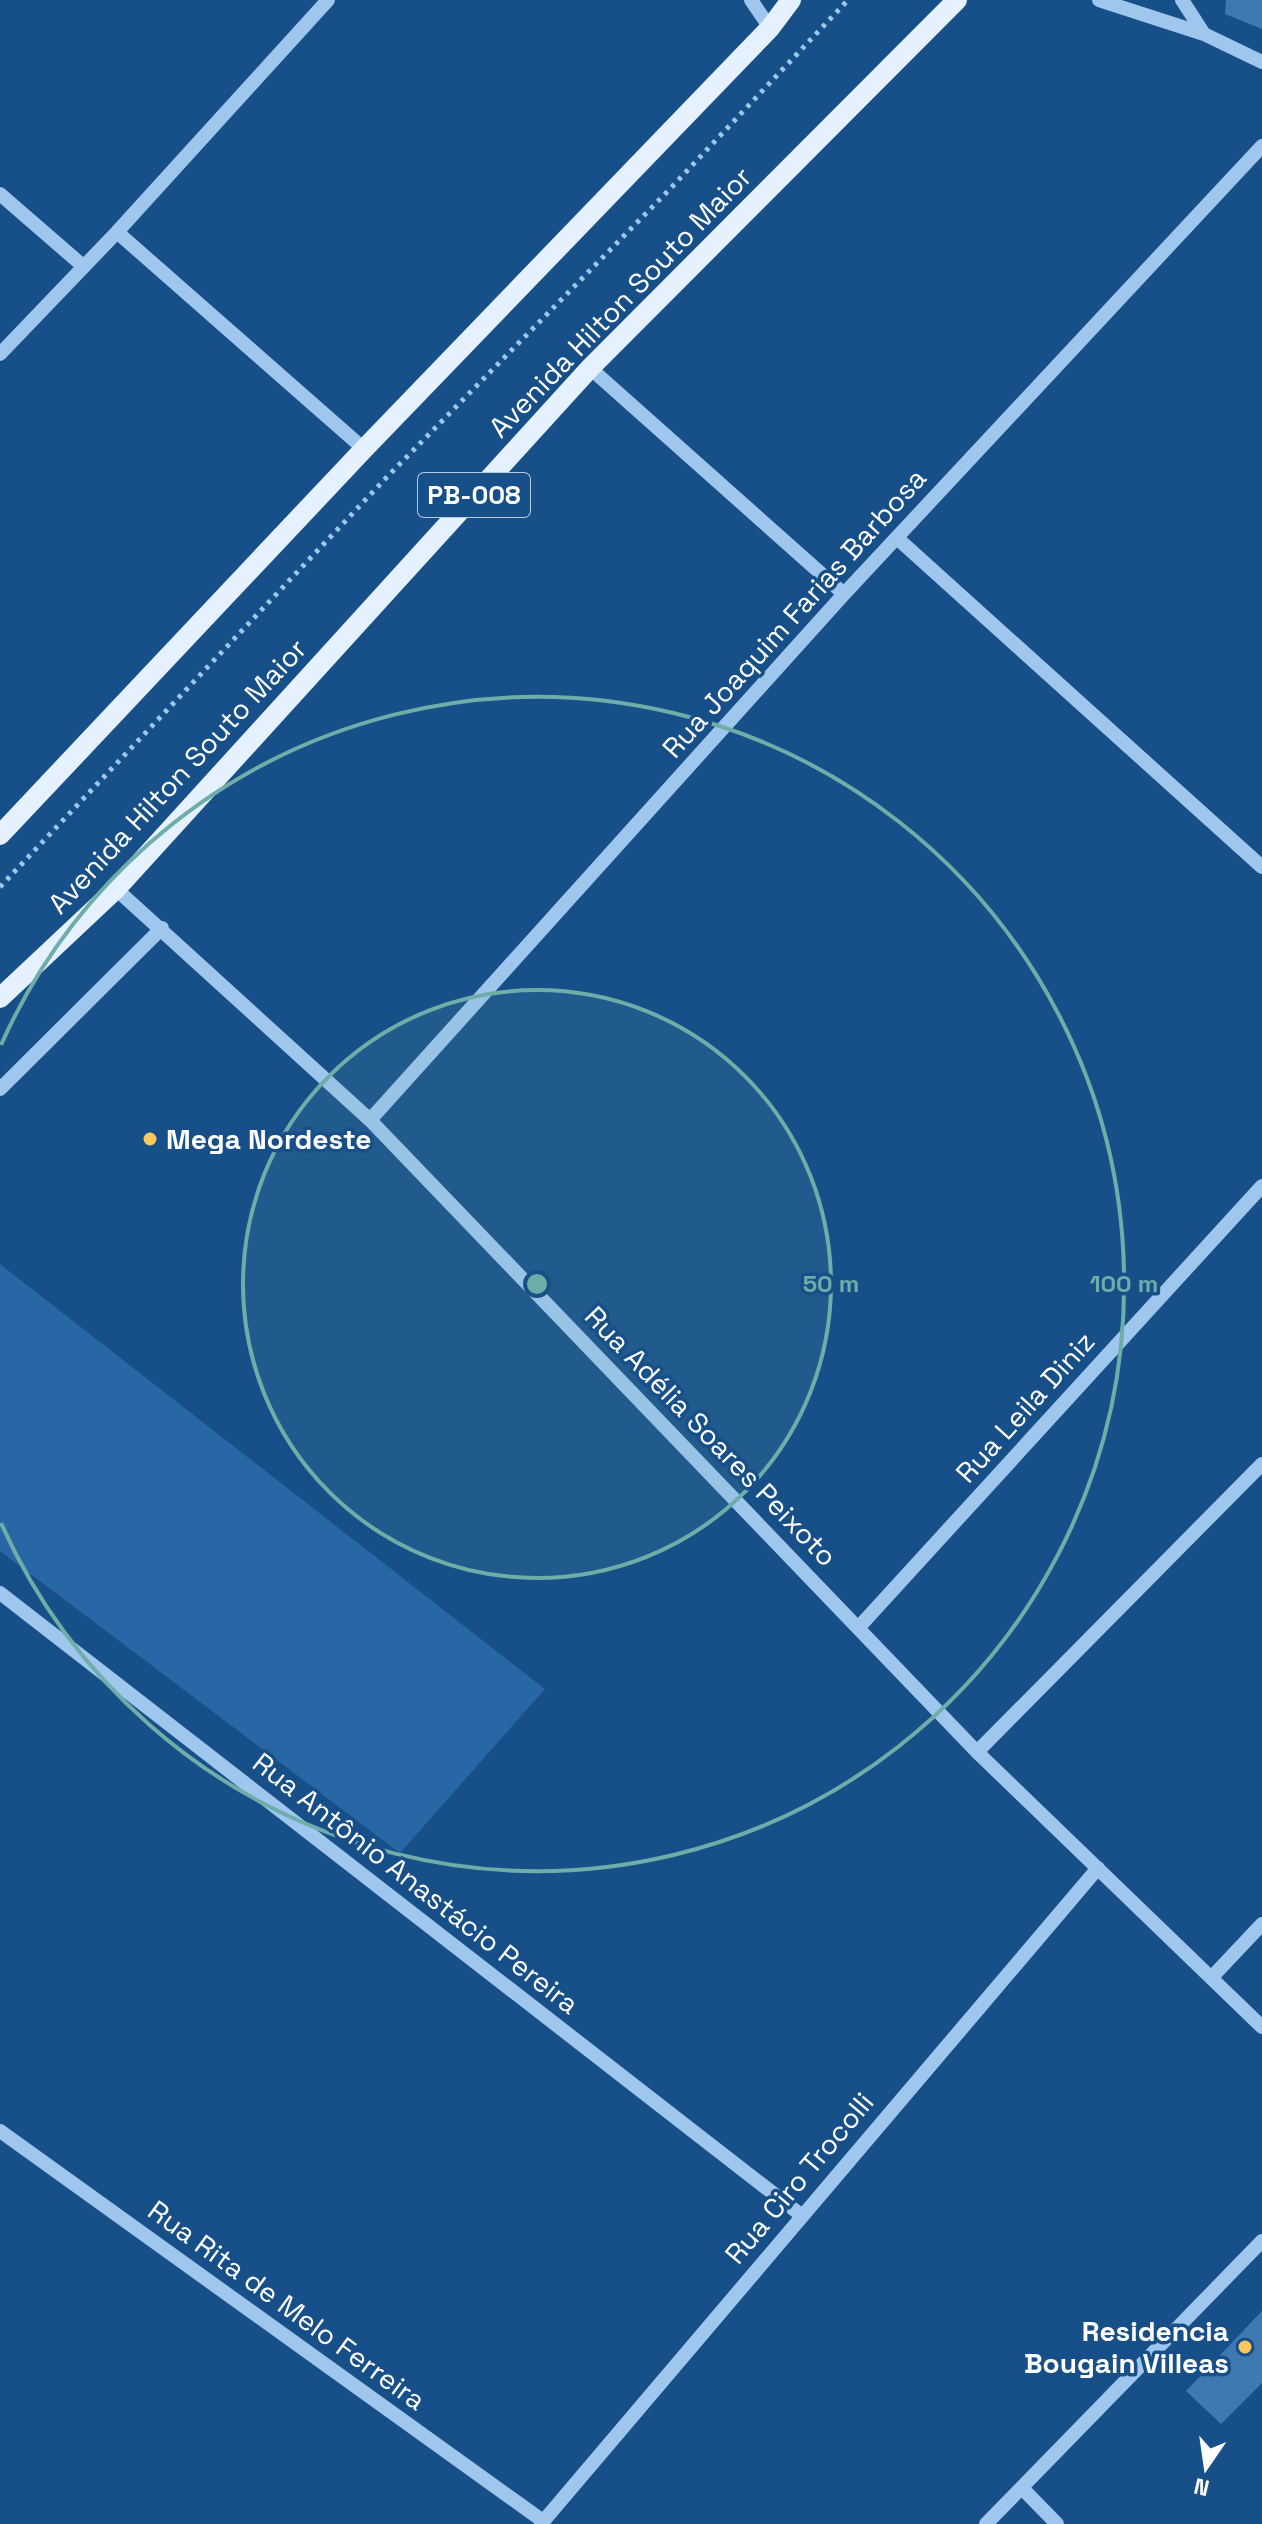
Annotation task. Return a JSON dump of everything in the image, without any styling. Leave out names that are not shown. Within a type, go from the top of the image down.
[{"type":"main road","points":[[0,835],[364,449],[770,28],[791,0]]},
{"type":"main road","name":"Avenida Hilton Souto Maior","points":[[0,998],[116,889],[590,368],[957,0]]},
{"type":"street","points":[[0,354],[117,232],[328,0]]},
{"type":"street","points":[[751,0],[770,28]]},
{"type":"street","points":[[1099,0],[1204,34],[1262,62]]},
{"type":"street","points":[[1182,0],[1204,34]]},
{"type":"street","name":"Rua Joaquim Farias Barbosa","points":[[370,1120],[844,594],[1262,146]]},
{"type":"street","points":[[0,194],[83,266]]},
{"type":"street","points":[[117,232],[364,449]]},
{"type":"street","points":[[590,368],[844,594]]},
{"type":"street","points":[[897,538],[1262,867]]},
{"type":"street","name":"Rua Adélia Soares Peixoto","points":[[116,889],[370,1120],[977,1752],[1262,2027]]},
{"type":"street","points":[[0,1089],[162,928]]},
{"type":"street","name":"Rua Leila Diniz","points":[[859,1627],[1262,1186]]},
{"type":"street","points":[[977,1752],[1262,1464]]},
{"type":"street","name":"Rua Antônio Anastácio Pereira","points":[[0,1593],[801,2215]]},
{"type":"street","name":"Rua Ciro Trocolli","points":[[542,2522],[1098,1868]]},
{"type":"street","points":[[1212,1977],[1262,1924]]},
{"type":"street","name":"Rua Rita de Melo Ferreira","points":[[0,2131],[542,2522]]},
{"type":"street","points":[[986,2524],[1262,2241]]},
{"type":"street","points":[[1022,2488],[1057,2524]]},
{"type":"path","points":[[0,887],[386,478],[668,191],[848,0]]},
{"type":"shaded area","points":[[0,1264],[545,1689],[400,1853],[0,1551]]},
{"type":"building","points":[[1226,0],[1262,0],[1262,29],[1225,14]]},
{"type":"building","name":"Residencia Bougain Villeas","points":[[1262,2311],[1262,2383],[1221,2424],[1186,2391]]},
{"type":"place","name":"Mega Nordeste","points":[[150,1139]]},
{"type":"place","name":"Residencia Bougain Villeas","points":[[1245,2347]]}]
